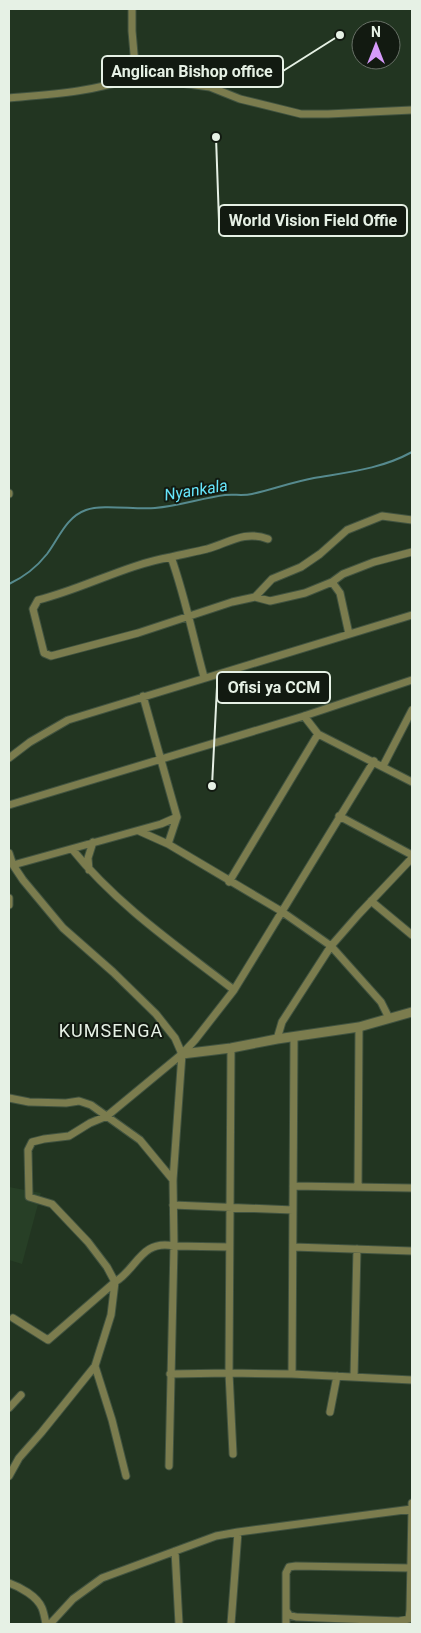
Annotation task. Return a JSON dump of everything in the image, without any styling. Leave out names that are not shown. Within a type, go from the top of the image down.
[{"type":"street","points":[[132,9],[136,77]]},
{"type":"street","points":[[9,98],[80,92],[116,84],[136,77],[210,87],[240,99],[300,114],[412,110]]},
{"type":"street","points":[[255,597],[272,579],[301,567],[320,554],[347,530],[382,516],[412,520]]},
{"type":"street","points":[[268,539],[254,535],[224,541],[200,551],[158,559],[114,573],[49,598],[38,600],[33,609],[44,652],[51,656],[138,633],[232,602],[255,597],[270,600],[282,599],[305,593],[332,582],[343,574],[374,562],[412,552]]},
{"type":"street","points":[[171,557],[204,677]]},
{"type":"street","points":[[332,582],[340,593],[349,634]]},
{"type":"street","points":[[9,758],[30,742],[68,720],[412,615]]},
{"type":"street","points":[[9,805],[161,757],[304,716],[412,680]]},
{"type":"street","points":[[143,696],[177,817],[168,844]]},
{"type":"street","points":[[383,766],[412,710]]},
{"type":"street","points":[[304,716],[318,734],[412,782]]},
{"type":"street","points":[[230,882],[318,734]]},
{"type":"street","points":[[10,1473],[19,1458],[42,1433],[95,1366],[111,1315],[115,1282],[107,1267],[88,1242],[52,1204],[29,1197],[27,1167],[28,1150],[32,1142],[69,1136],[90,1123],[107,1116],[182,1054],[210,1022],[234,990],[374,761]]},
{"type":"street","points":[[277,1039],[282,1022],[331,946],[412,857],[339,816]]},
{"type":"street","points":[[13,865],[138,831],[177,817]]},
{"type":"street","points":[[138,831],[168,844],[281,911],[331,946],[381,1002],[389,1018]]},
{"type":"street","points":[[89,870],[88,858],[93,842]]},
{"type":"street","points":[[72,849],[89,870],[141,918],[234,990]]},
{"type":"street","points":[[9,853],[13,865],[63,928],[113,972],[156,1014],[175,1038],[182,1054],[173,1180],[174,1246],[169,1466]]},
{"type":"street","points":[[9,898],[9,905]]},
{"type":"street","points":[[371,901],[412,935]]},
{"type":"street","points":[[182,1054],[360,1027],[412,1012]]},
{"type":"street","points":[[358,1187],[360,1027]]},
{"type":"street","points":[[292,1374],[294,1038]]},
{"type":"street","points":[[231,1048],[229,1373],[233,1454]]},
{"type":"street","points":[[9,1098],[29,1102],[66,1103],[79,1101],[91,1105],[140,1140],[173,1180]]},
{"type":"street","points":[[293,1186],[412,1188]]},
{"type":"street","points":[[173,1205],[293,1210]]},
{"type":"street","points":[[14,1318],[48,1340],[115,1282],[124,1277],[134,1263],[155,1245],[229,1247]]},
{"type":"street","points":[[293,1247],[412,1251]]},
{"type":"street","points":[[354,1377],[357,1250]]},
{"type":"street","points":[[95,1366],[112,1420],[126,1476]]},
{"type":"street","points":[[170,1374],[292,1374],[412,1380]]},
{"type":"street","points":[[330,1412],[337,1376]]},
{"type":"street","points":[[9,1408],[21,1395]]},
{"type":"street","points":[[286,1610],[289,1615],[296,1617],[399,1621],[409,1619],[412,1503]]},
{"type":"street","points":[[50,1624],[73,1599],[102,1578],[216,1536],[412,1509]]},
{"type":"street","points":[[231,1624],[238,1532]]},
{"type":"street","points":[[175,1551],[179,1624]]},
{"type":"street","points":[[286,1624],[286,1573],[289,1567],[411,1568]]},
{"type":"street","points":[[9,1584],[17,1586],[31,1595],[42,1606],[46,1624]]},
{"type":"shaded area","points":[[9,1187],[41,1193],[22,1264],[9,1260]]},
{"type":"waterway","name":"Nyankala","points":[[9,584],[39,564],[68,523],[79,513],[86,510],[101,507],[155,508],[225,495],[252,494],[306,480],[377,466],[412,452]]},
{"type":"place","name":"Anglican Bishop office","points":[[340,35]]},
{"type":"place","name":"World Vision Field Offie","points":[[216,137]]},
{"type":"place","name":"Ofisi ya CCM","points":[[212,786]]},
{"type":"district","name":"KUMSENGA","points":[[111,1030]]}]
